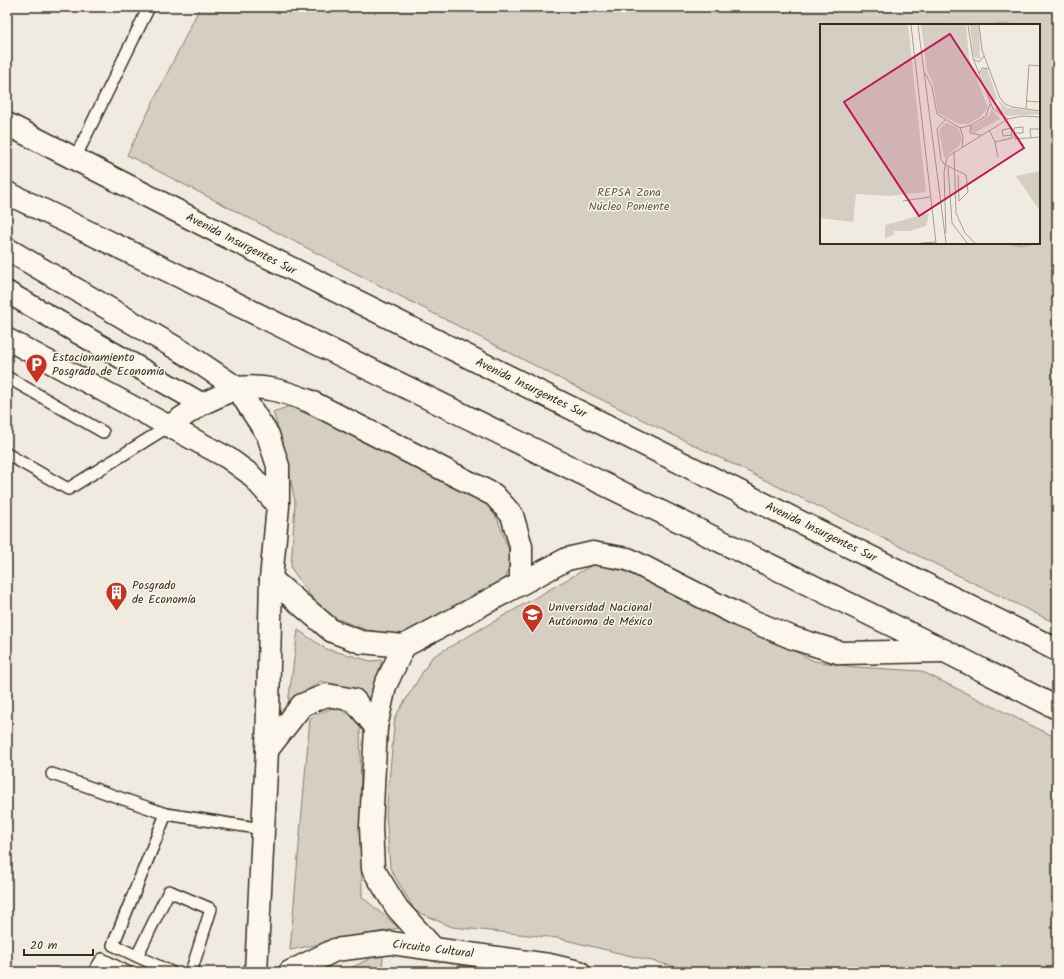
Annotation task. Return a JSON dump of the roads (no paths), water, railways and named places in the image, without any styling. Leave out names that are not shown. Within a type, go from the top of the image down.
[{"type":"street","name":"Avenida Insurgentes Sur","points":[[7,124],[218,232],[1057,650]]},
{"type":"street","points":[[7,193],[945,651],[1057,708]]},
{"type":"street","points":[[7,249],[188,355],[237,388],[268,435],[278,466],[278,506],[271,579],[267,750],[256,972]]},
{"type":"street","points":[[7,292],[202,404]]},
{"type":"street","points":[[7,339],[228,458],[250,474],[278,506]]},
{"type":"street","points":[[169,426],[202,404],[237,388],[258,386],[283,390],[309,401],[494,495],[512,515],[521,546],[520,583]]},
{"type":"street","points":[[271,579],[332,631],[361,642],[404,646],[567,559],[593,553],[628,559],[738,615],[793,638],[841,653],[945,651]]},
{"type":"street","points":[[404,646],[385,686],[376,727],[371,827],[373,870],[397,908],[434,949]]},
{"type":"street","points":[[267,750],[302,705],[327,695],[354,700],[376,727]]},
{"type":"street","name":"Circuito Cultural","points":[[290,972],[335,950],[391,943],[549,965],[579,972]]},
{"type":"lane","points":[[75,158],[149,7]]},
{"type":"lane","points":[[7,378],[103,432]]},
{"type":"lane","points":[[7,454],[68,489],[169,426]]},
{"type":"lane","points":[[52,774],[166,814],[263,829]]},
{"type":"lane","points":[[166,814],[113,945],[171,972]]},
{"type":"lane","points":[[137,956],[169,891],[211,909],[191,972]]},
{"type":"lane","points":[[94,972],[102,959],[126,972]]},
{"type":"place","name":"Estacionamiento Posgrado de Economía","points":[[36,384]]},
{"type":"place","name":"Posgrado de Economía","points":[[117,612]]},
{"type":"place","name":"Universidad Nacional Autónoma de México","points":[[532,634]]},
{"type":"park label","name":"REPSA Zona Núcleo Poniente","points":[[629,199]]}]
